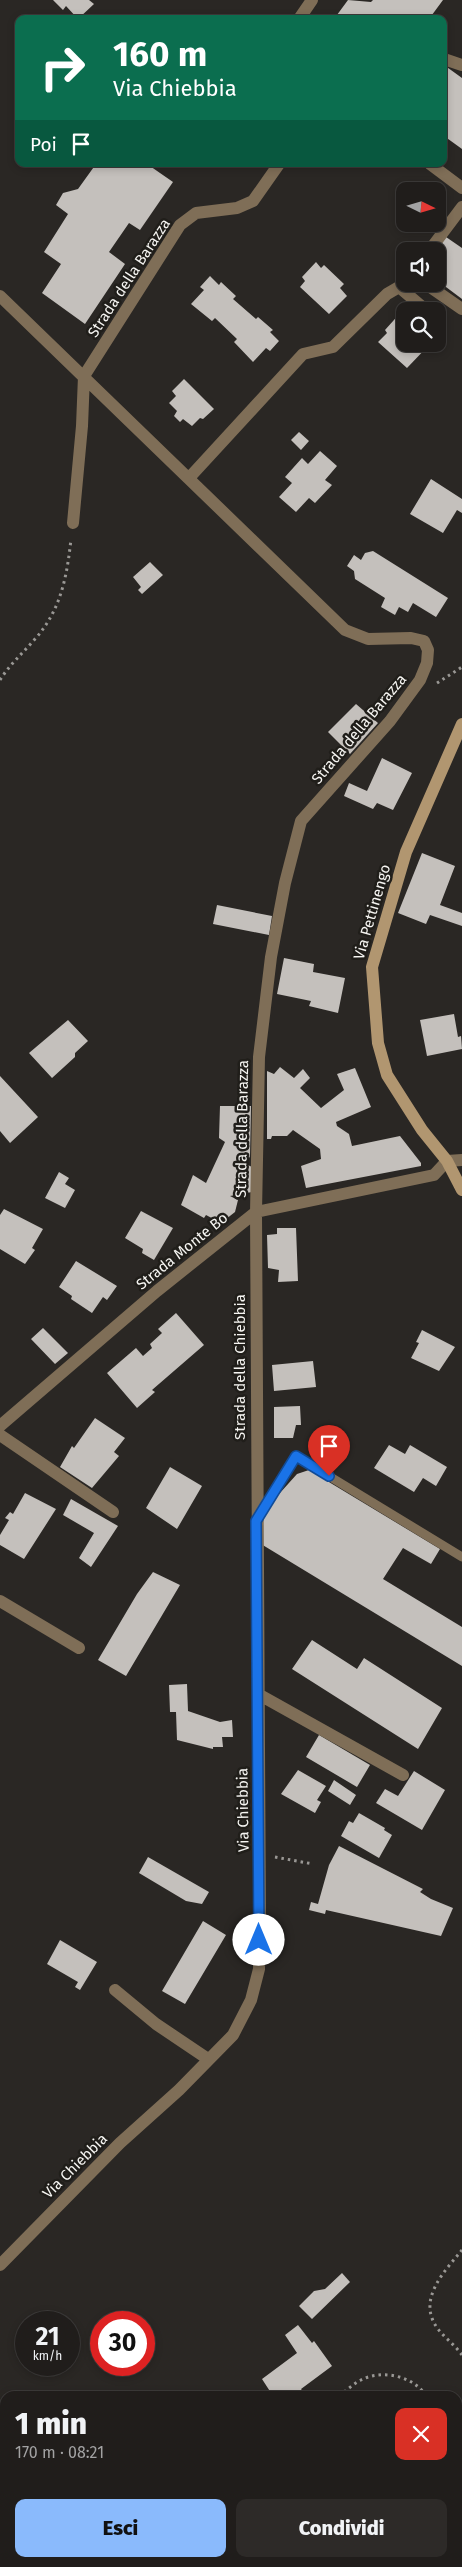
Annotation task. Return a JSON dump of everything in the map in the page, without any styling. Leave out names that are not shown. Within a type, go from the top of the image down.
[{"type":"main road","name":"Via Pettinengo","points":[[462,724],[406,852],[372,967],[378,1044],[387,1075],[422,1130],[447,1161],[462,1190]]},
{"type":"street","points":[[302,15],[312,0]]},
{"type":"street","points":[[447,60],[462,65]]},
{"type":"street","name":"Strada della Barazza","points":[[84,376],[180,226],[196,213],[237,208],[253,201],[277,167]]},
{"type":"street","points":[[434,167],[462,188]]},
{"type":"street","points":[[436,242],[462,206]]},
{"type":"street","points":[[189,478],[303,354],[333,347],[387,294],[399,287],[416,302]]},
{"type":"street","points":[[438,292],[462,309]]},
{"type":"street","name":"Strada della Barazza","points":[[0,296],[345,630],[368,639],[411,638],[424,641],[428,650],[427,662],[420,680],[390,721],[301,821],[284,883],[273,948],[259,1057],[256,1212]]},
{"type":"street","points":[[73,523],[82,426],[84,376]]},
{"type":"street","points":[[447,1161],[462,1160]]},
{"type":"street","name":"Strada Monte Bo","points":[[0,1426],[157,1291],[256,1212],[434,1175],[447,1161]]},
{"type":"street","name":"Strada della Chiebbia","points":[[256,1212],[256,1521]]},
{"type":"street","points":[[0,1435],[112,1512]]},
{"type":"street","name":"Via Chiebbia","points":[[0,2265],[120,2143],[179,2090],[208,2058],[233,2035],[251,2000],[259,1969],[256,1521]]},
{"type":"street","points":[[0,1601],[79,1648]]},
{"type":"street","points":[[258,1694],[403,1775]]},
{"type":"street","points":[[115,1990],[156,2024],[208,2058]]},
{"type":"lane","points":[[256,1521],[296,1456],[462,1557]]},
{"type":"path","points":[[0,680],[10,665],[36,638],[59,603],[69,559],[73,523]]},
{"type":"path","points":[[259,1854],[313,1864]]},
{"type":"path","points":[[462,2250],[435,2284],[429,2307],[437,2328],[462,2355]]},
{"type":"path","points":[[346,2391],[362,2379],[391,2373],[421,2387],[423,2391]]},
{"type":"building","points":[[53,0],[89,0],[94,4],[82,15],[74,15],[66,6],[63,10]]},
{"type":"building","points":[[348,0],[371,2],[373,0],[443,0],[432,15],[337,15]]},
{"type":"building","points":[[447,67],[462,78],[462,149],[447,138]]},
{"type":"building","points":[[94,167],[151,167],[173,182],[140,230],[129,223],[109,252],[125,264],[85,324],[42,293],[61,264],[44,252],[68,214],[56,205],[63,193],[78,189]]},
{"type":"building","points":[[446,237],[462,248],[462,299],[446,287],[446,242],[442,242]]},
{"type":"building","points":[[316,262],[321,268],[324,265],[344,284],[340,288],[347,296],[329,314],[300,287],[305,281],[302,277]]},
{"type":"building","points":[[210,276],[219,285],[221,282],[236,296],[233,299],[256,319],[258,317],[273,330],[270,332],[279,341],[270,351],[266,348],[253,362],[234,342],[237,339],[215,318],[212,321],[191,304],[204,290],[200,287]]},
{"type":"building","points":[[396,318],[396,352],[422,352],[407,368],[378,342],[387,333],[385,330]]},
{"type":"building","points":[[184,379],[214,409],[192,426],[183,419],[180,422],[174,416],[177,411],[169,403],[176,396],[172,391]]},
{"type":"building","points":[[299,432],[309,441],[301,450],[291,440]]},
{"type":"building","points":[[320,451],[337,466],[325,480],[332,485],[315,503],[309,498],[296,512],[279,497],[292,483],[285,477],[302,458],[308,464]]},
{"type":"building","points":[[431,479],[462,499],[462,513],[457,510],[443,533],[410,514]]},
{"type":"building","points":[[373,551],[448,598],[436,617],[413,603],[408,612],[399,607],[395,615],[381,607],[385,598],[355,579],[354,571],[347,566],[354,555],[361,560],[365,553]]},
{"type":"building","points":[[150,562],[163,575],[142,594],[138,590],[141,587],[133,577]]},
{"type":"building","points":[[356,704],[378,723],[350,754],[328,732]]},
{"type":"building","points":[[382,758],[412,773],[393,810],[377,803],[373,809],[344,796],[349,783],[367,791]]},
{"type":"building","points":[[422,853],[455,866],[440,905],[462,913],[462,926],[430,915],[426,924],[398,913]]},
{"type":"building","points":[[217,905],[272,916],[269,935],[213,924]]},
{"type":"building","points":[[284,958],[314,964],[313,972],[345,978],[338,1013],[309,1006],[311,1001],[277,994]]},
{"type":"building","points":[[454,1014],[458,1037],[461,1036],[462,1049],[427,1056],[420,1020]]},
{"type":"building","points":[[68,1020],[88,1041],[75,1053],[75,1057],[52,1078],[29,1053]]},
{"type":"building","points":[[280,1067],[294,1078],[303,1069],[310,1078],[300,1088],[321,1108],[344,1090],[337,1074],[355,1068],[371,1107],[336,1122],[337,1126],[349,1134],[352,1146],[400,1136],[421,1163],[421,1166],[306,1188],[301,1166],[321,1159],[320,1149],[293,1130],[287,1136],[272,1136],[271,1139],[267,1139],[267,1071],[274,1074]]},
{"type":"building","points":[[0,1076],[38,1117],[10,1143],[0,1131]]},
{"type":"building","points":[[220,1106],[251,1106],[250,1156],[246,1164],[252,1167],[252,1192],[230,1196],[238,1200],[235,1212],[221,1223],[206,1215],[204,1218],[181,1205],[193,1175],[206,1183],[225,1142],[219,1138]]},
{"type":"building","points":[[59,1172],[69,1178],[65,1184],[75,1190],[65,1208],[45,1198]]},
{"type":"building","points":[[4,1209],[43,1229],[32,1248],[35,1250],[25,1264],[0,1249],[0,1215]]},
{"type":"building","points":[[141,1211],[173,1228],[154,1260],[142,1253],[143,1249],[125,1238]]},
{"type":"building","points":[[277,1228],[296,1228],[298,1281],[278,1282],[279,1270],[268,1268],[267,1235],[277,1234]]},
{"type":"building","points":[[76,1261],[117,1286],[107,1300],[103,1297],[92,1313],[71,1299],[72,1296],[59,1287]]},
{"type":"building","points":[[176,1313],[204,1345],[152,1390],[155,1392],[137,1408],[107,1373],[136,1348],[143,1356],[152,1348],[150,1344],[162,1333],[158,1329]]},
{"type":"building","points":[[43,1328],[68,1353],[55,1364],[31,1339]]},
{"type":"building","points":[[422,1330],[455,1347],[439,1371],[411,1358],[419,1343],[416,1342]]},
{"type":"building","points":[[313,1361],[316,1387],[274,1391],[272,1365]]},
{"type":"building","points":[[300,1406],[301,1425],[296,1425],[293,1438],[274,1438],[274,1407]]},
{"type":"building","points":[[95,1418],[125,1438],[114,1452],[119,1456],[92,1488],[60,1467],[72,1446],[74,1448]]},
{"type":"building","points":[[389,1445],[405,1454],[410,1445],[447,1467],[436,1486],[423,1478],[414,1492],[374,1468]]},
{"type":"building","points":[[170,1467],[202,1486],[177,1529],[146,1508]]},
{"type":"building","points":[[309,1470],[440,1549],[431,1564],[403,1548],[383,1579],[462,1627],[462,1666],[261,1544],[262,1513],[297,1474]]},
{"type":"building","points":[[25,1493],[56,1509],[24,1559],[0,1545],[0,1535],[9,1520],[5,1518],[10,1512],[13,1514]]},
{"type":"building","points":[[71,1499],[118,1526],[91,1567],[79,1558],[94,1533],[63,1515]]},
{"type":"building","points":[[153,1572],[180,1585],[126,1676],[98,1660],[137,1594]]},
{"type":"building","points":[[312,1640],[357,1669],[364,1658],[442,1708],[418,1749],[292,1669]]},
{"type":"building","points":[[187,1684],[188,1711],[220,1722],[232,1720],[233,1737],[222,1737],[223,1747],[213,1747],[213,1749],[177,1740],[176,1712],[170,1712],[169,1685]]},
{"type":"building","points":[[319,1735],[370,1765],[357,1787],[306,1757]]},
{"type":"building","points":[[298,1770],[326,1786],[317,1800],[321,1802],[315,1813],[281,1794]]},
{"type":"building","points":[[414,1771],[445,1790],[422,1830],[376,1803],[385,1789],[398,1796]]},
{"type":"building","points":[[334,1780],[356,1795],[350,1805],[328,1791]]},
{"type":"building","points":[[359,1813],[385,1828],[384,1830],[392,1835],[379,1858],[341,1836],[349,1821],[353,1823]]},
{"type":"building","points":[[339,1846],[423,1889],[420,1892],[431,1899],[453,1908],[441,1936],[326,1910],[325,1914],[309,1910],[311,1902],[318,1904],[329,1865]]},
{"type":"building","points":[[148,1857],[209,1892],[202,1904],[186,1901],[139,1873]]},
{"type":"building","points":[[203,1921],[226,1935],[185,2004],[162,1991]]},
{"type":"building","points":[[60,1940],[97,1962],[80,1990],[75,1987],[78,1982],[47,1964]]},
{"type":"building","points":[[342,2273],[350,2282],[312,2319],[299,2306],[314,2291],[325,2289]]},
{"type":"building","points":[[298,2325],[312,2343],[314,2341],[332,2366],[301,2389],[302,2391],[270,2391],[262,2379],[297,2353],[285,2335]]},
{"type":"route","points":[[259,1940],[256,1521],[296,1456],[329,1476]]}]
